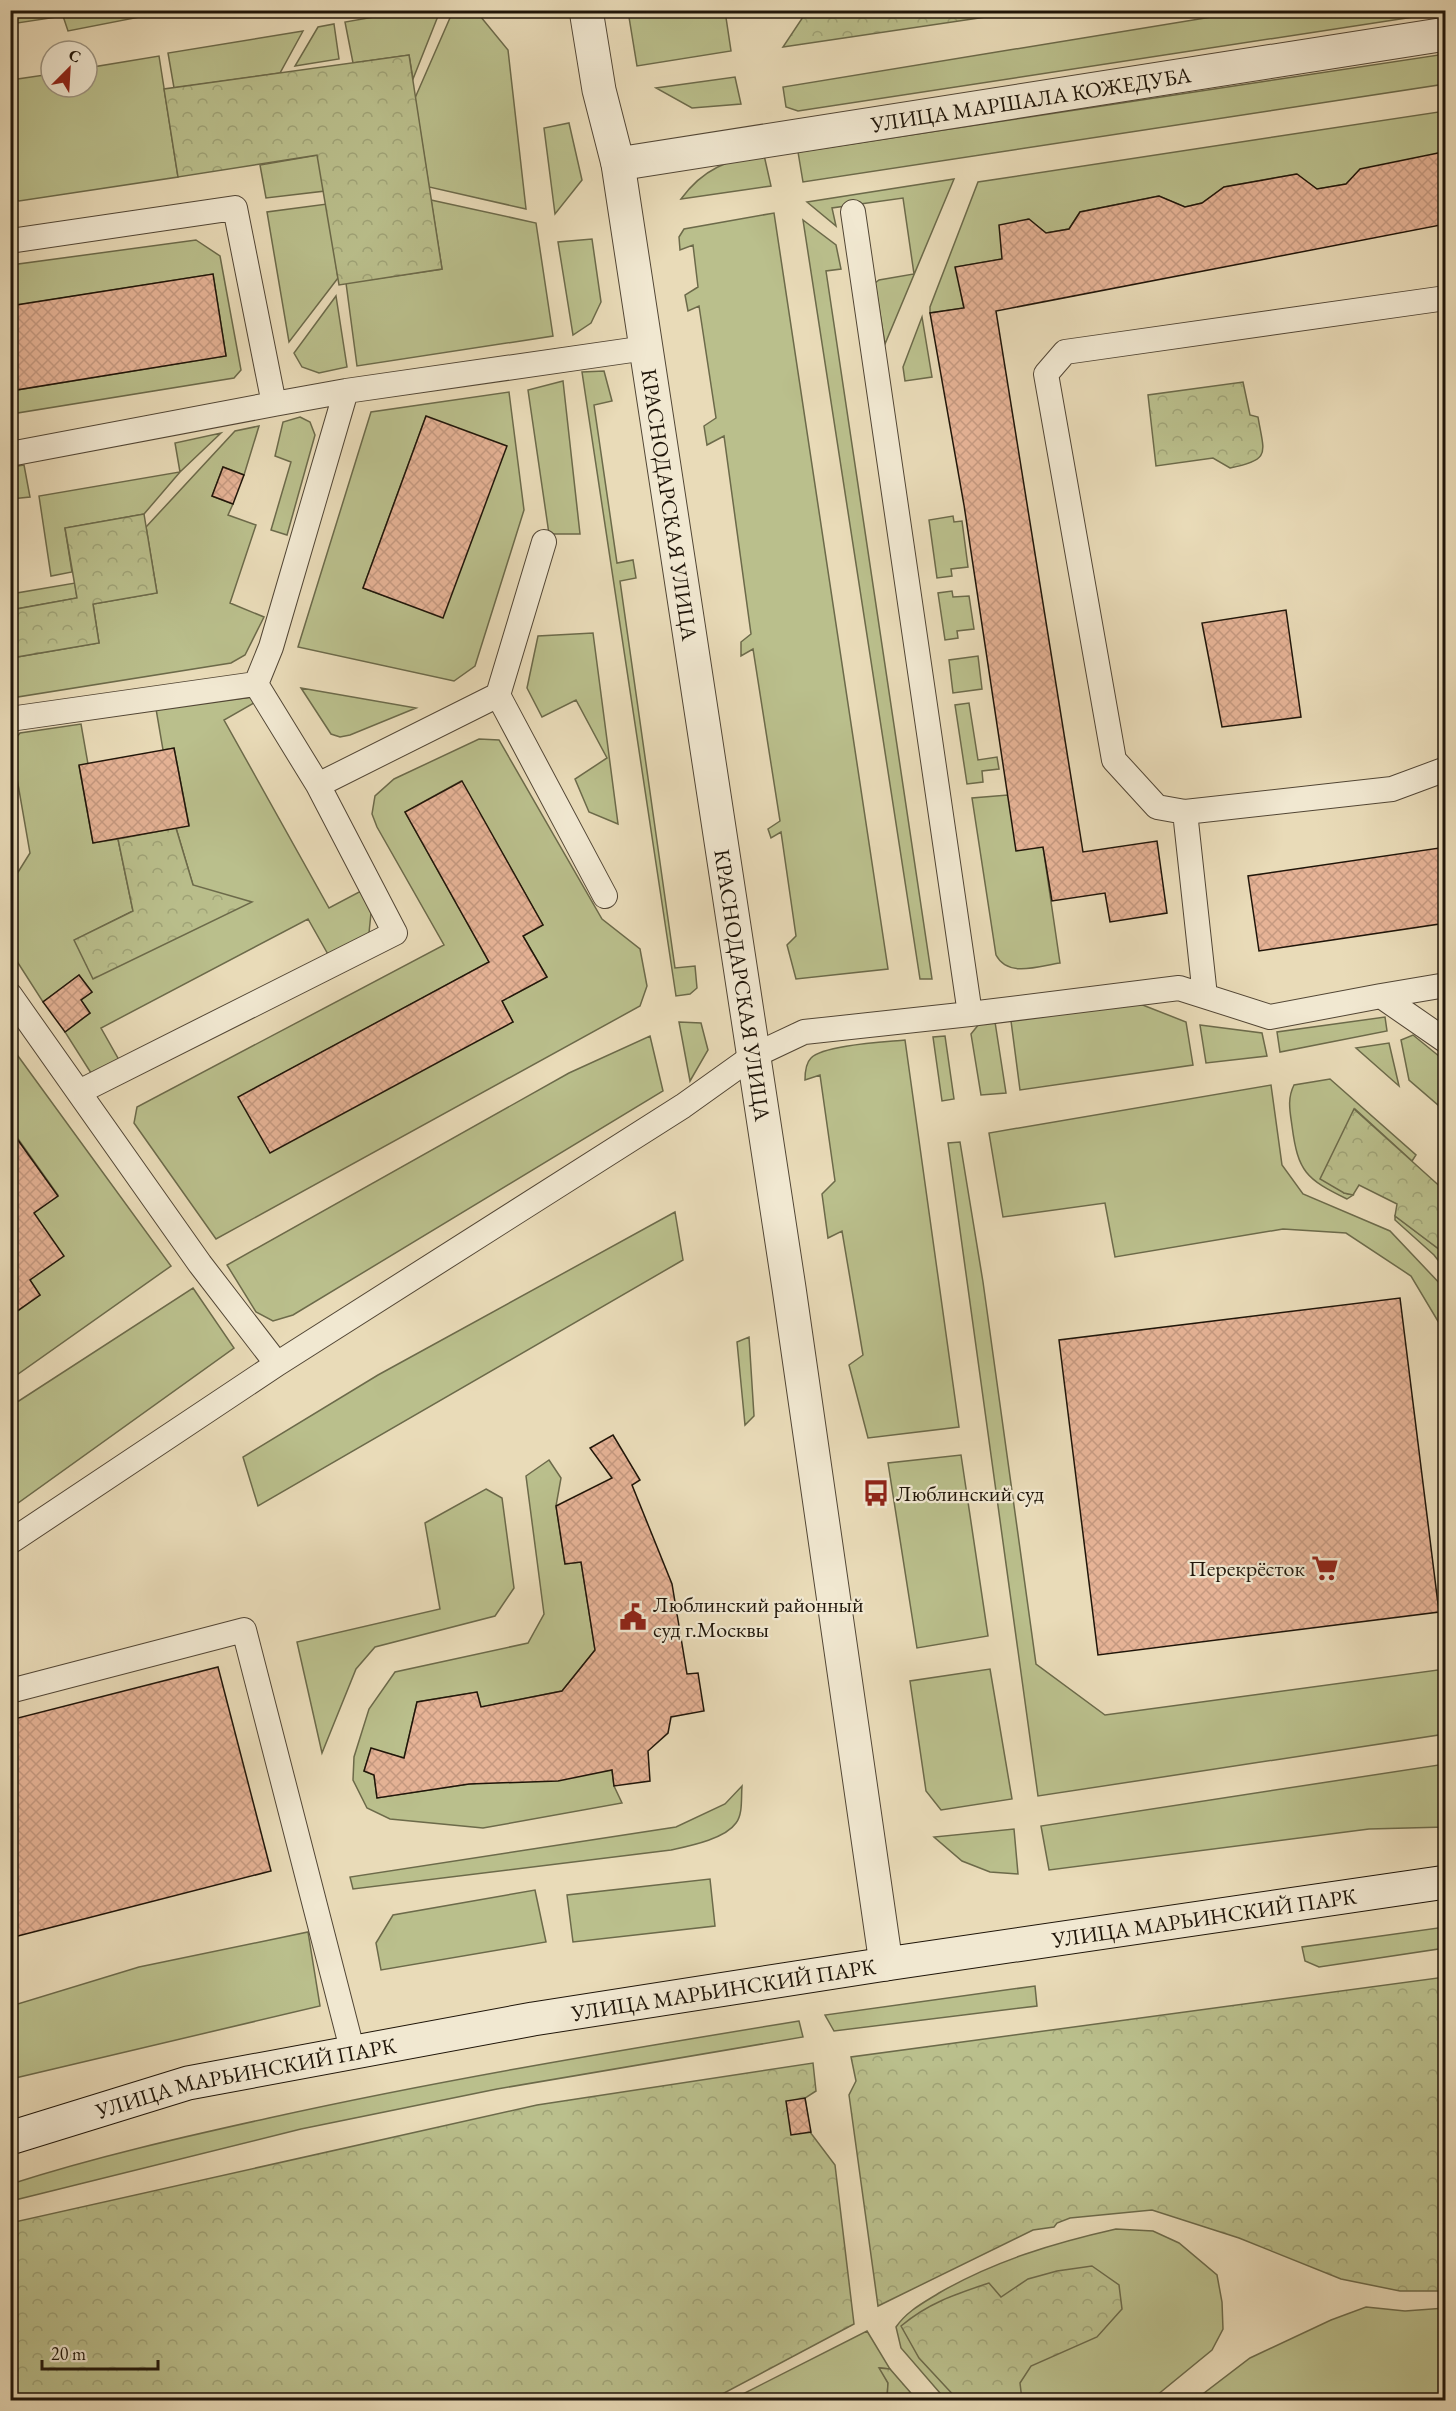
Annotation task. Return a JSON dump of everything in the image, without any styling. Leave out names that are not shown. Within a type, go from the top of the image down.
[{"type":"street","name":"КРАСНОДАРСКАЯ УЛИЦА","points":[[586,10],[599,90],[618,164],[789,1288],[886,1964]]},
{"type":"street","name":"УЛИЦА МАРШАЛА КОЖЕДУБА","points":[[618,164],[1446,34]]},
{"type":"street","name":"УЛИЦА МАРЬИНСКИЙ ПАРК","points":[[10,2138],[188,2083],[533,2019],[886,1964],[1446,1882]]},
{"type":"lane","points":[[10,241],[235,208],[274,404]]},
{"type":"lane","points":[[853,212],[970,1014]]},
{"type":"lane","points":[[1446,298],[1065,352],[1046,374],[1114,760],[1156,807],[1185,812],[1392,789],[1446,769]]},
{"type":"lane","points":[[10,454],[346,391],[646,348]]},
{"type":"lane","points":[[256,684],[271,647],[346,391]]},
{"type":"lane","points":[[544,542],[498,695],[605,896]]},
{"type":"lane","points":[[10,719],[256,684]]},
{"type":"lane","points":[[80,1092],[395,933],[318,785],[256,684]]},
{"type":"lane","points":[[318,785],[498,695]]},
{"type":"lane","points":[[1185,812],[1205,996]]},
{"type":"lane","points":[[10,1542],[277,1364],[683,1107],[753,1056],[804,1032],[1179,988],[1270,1017],[1446,985]]},
{"type":"lane","points":[[10,995],[200,1264],[277,1364]]},
{"type":"lane","points":[[1381,996],[1446,1041]]},
{"type":"lane","points":[[10,1691],[244,1630],[353,2053]]},
{"type":"green space","points":[[149,10],[150,15],[68,31],[63,16],[11,24],[11,11]]},
{"type":"green space","points":[[807,10],[1027,11],[783,47]]},
{"type":"green space","points":[[408,11],[440,11],[413,79],[409,55],[353,63],[345,22]]},
{"type":"green space","points":[[453,11],[476,11],[508,50],[526,209],[429,187],[415,98]]},
{"type":"green space","points":[[628,11],[725,11],[731,51],[637,66]]},
{"type":"green space","points":[[1248,11],[1446,12],[798,111],[786,107],[783,87]]},
{"type":"green space","points":[[334,24],[339,59],[295,66],[318,27]]},
{"type":"green space","points":[[303,31],[280,73],[174,88],[168,53]]},
{"type":"green space","points":[[1445,54],[1445,84],[803,182],[798,152]]},
{"type":"green space","points":[[409,55],[442,269],[339,285],[317,155],[178,177],[164,89]]},
{"type":"green space","points":[[159,56],[178,177],[19,201],[11,195],[11,80],[39,76],[39,99],[99,99],[99,66]]},
{"type":"green space","points":[[735,77],[741,104],[692,108],[656,88]]},
{"type":"green space","points":[[1445,111],[1445,155],[1438,153],[1346,184],[1317,189],[1296,174],[1224,187],[1202,203],[1185,207],[1159,196],[1080,212],[1069,229],[1046,233],[1028,219],[1002,259],[956,267],[964,308],[930,313],[930,307],[978,182]]},
{"type":"green space","points":[[569,123],[582,180],[555,214],[544,128]]},
{"type":"green space","points":[[318,155],[325,191],[266,198],[260,165]]},
{"type":"green space","points":[[764,155],[771,186],[681,199],[698,180],[717,167],[739,159]]},
{"type":"green space","points":[[954,179],[885,344],[875,283],[879,280],[914,274],[903,198],[832,208],[836,226],[807,202]]},
{"type":"green space","points":[[431,200],[536,223],[553,336],[357,366],[346,283],[442,269]]},
{"type":"green space","points":[[327,204],[338,278],[289,342],[267,212]]},
{"type":"green space","points":[[774,213],[888,969],[796,979],[787,945],[796,936],[781,832],[771,838],[768,829],[780,821],[753,649],[741,656],[741,642],[751,634],[724,436],[707,445],[704,426],[716,418],[699,306],[688,311],[685,295],[698,287],[693,245],[680,250],[679,237],[684,229]]},
{"type":"green space","points":[[803,220],[836,245],[841,269],[826,271],[932,979],[920,979]]},
{"type":"green space","points":[[592,239],[601,302],[591,323],[573,335],[558,242]]},
{"type":"green space","points":[[196,240],[220,256],[241,370],[234,378],[11,414],[11,391],[226,356],[213,274],[11,306],[11,265]]},
{"type":"green space","points":[[336,296],[347,367],[319,373],[302,367],[294,353]]},
{"type":"green space","points":[[922,317],[932,377],[905,381],[903,367]]},
{"type":"green space","points":[[604,371],[612,401],[594,405],[617,563],[633,560],[636,578],[620,581],[675,968],[695,966],[697,988],[690,994],[676,996],[582,372]]},
{"type":"green space","points":[[563,381],[580,534],[549,534],[528,390]]},
{"type":"green space","points":[[1243,382],[1250,415],[1258,417],[1263,447],[1259,458],[1253,462],[1230,468],[1213,458],[1156,466],[1148,395]]},
{"type":"green space","points":[[509,392],[524,510],[475,666],[454,681],[298,647],[371,412]],"holes":[[[426,416],[443,617],[363,588]]]},
{"type":"green space","points":[[300,417],[310,422],[315,435],[287,535],[271,530],[291,462],[275,456],[283,422]]},
{"type":"green space","points":[[259,426],[244,475],[223,467],[212,496],[233,504],[228,515],[256,525],[230,603],[264,617],[245,655],[231,663],[11,698],[11,658],[99,643],[93,604],[157,593],[146,527],[235,431]]},
{"type":"green space","points":[[221,433],[180,472],[175,443]]},
{"type":"green space","points":[[24,465],[30,497],[11,499],[11,467]]},
{"type":"green space","points":[[180,472],[144,514],[65,528],[72,572],[51,576],[39,496]]},
{"type":"green space","points":[[144,514],[157,593],[93,604],[99,643],[11,658],[11,610],[77,598],[65,528]]},
{"type":"green space","points":[[953,516],[954,522],[962,521],[968,567],[951,569],[952,576],[937,578],[929,520]]},
{"type":"green space","points":[[75,583],[77,598],[11,610],[11,594]]},
{"type":"green space","points":[[952,591],[953,597],[969,596],[974,629],[957,631],[958,638],[945,640],[938,593]]},
{"type":"green space","points":[[593,633],[618,824],[589,812],[575,779],[607,758],[576,700],[542,717],[527,688],[538,636]]},
{"type":"green space","points":[[978,656],[982,689],[953,693],[949,660]]},
{"type":"green space","points":[[301,688],[416,708],[340,737],[331,734]]},
{"type":"green space","points":[[252,697],[254,703],[224,720],[329,908],[361,891],[371,913],[369,933],[329,956],[308,919],[101,1028],[119,1060],[91,1073],[65,1032],[90,1013],[81,1000],[92,992],[79,975],[43,1002],[11,952],[10,885],[30,853],[11,744],[20,733],[81,724],[88,764],[79,766],[93,843],[118,839],[133,911],[75,940],[193,885],[176,828],[189,825],[174,748],[163,750],[156,709]]},
{"type":"green space","points":[[969,703],[978,760],[997,757],[999,769],[982,771],[983,782],[967,784],[955,705]]},
{"type":"green space","points":[[479,739],[499,740],[602,919],[640,949],[647,986],[640,1006],[216,1239],[134,1123],[137,1107],[444,945],[377,827],[372,814],[375,796],[394,779]],"holes":[[[461,781],[543,925],[523,936],[547,977],[502,1001],[513,1022],[239,1097],[489,962],[405,812]]]},
{"type":"green space","points":[[1008,795],[1043,847],[1060,963],[1034,968],[1016,968],[1001,962],[996,955],[972,798]]},
{"type":"green space","points":[[176,828],[193,885],[252,902],[93,979],[74,940],[133,911],[118,839]]},
{"type":"green space","points":[[1135,1002],[1186,1022],[1193,1065],[1020,1090],[1011,1021]]},
{"type":"green space","points":[[1385,1017],[1387,1031],[1280,1052],[1277,1032]]},
{"type":"green space","points":[[679,1022],[701,1023],[708,1050],[690,1081]]},
{"type":"green space","points":[[995,1022],[1006,1093],[981,1095],[971,1034],[979,1024]]},
{"type":"green space","points":[[1200,1025],[1262,1033],[1267,1056],[1206,1063]]},
{"type":"green space","points":[[1413,1035],[1445,1061],[1445,1111],[1409,1080],[1401,1040]]},
{"type":"green space","points":[[650,1036],[663,1091],[293,1315],[273,1321],[256,1312],[227,1265],[569,1073]]},
{"type":"green space","points":[[945,1036],[954,1099],[942,1101],[933,1037]]},
{"type":"green space","points":[[905,1040],[959,1427],[868,1438],[849,1365],[863,1355],[842,1231],[828,1238],[822,1194],[835,1181],[820,1075],[805,1080],[805,1074],[809,1060],[828,1050]]},
{"type":"green space","points":[[1389,1043],[1399,1086],[1356,1048]]},
{"type":"green space","points":[[10,1045],[171,1266],[11,1379],[11,1316],[40,1295],[30,1280],[34,1213],[58,1195],[11,1129]]},
{"type":"green space","points":[[1330,1079],[1416,1155],[1412,1161],[1355,1109],[1344,1193],[1353,1195],[1347,1199],[1322,1186],[1306,1172],[1294,1142],[1290,1100],[1294,1085]]},
{"type":"green space","points":[[1271,1085],[1282,1165],[1303,1194],[1390,1231],[1445,1289],[1445,1333],[1411,1276],[1346,1233],[1283,1229],[1115,1257],[1105,1203],[1003,1217],[989,1133]]},
{"type":"green space","points":[[1354,1109],[1445,1191],[1445,1258],[1440,1250],[1395,1216],[1397,1204],[1359,1185],[1353,1195],[1344,1193],[1320,1179]]},
{"type":"green space","points":[[960,1142],[983,1282],[1036,1664],[1105,1715],[1445,1669],[1445,1734],[1038,1796],[948,1143]]},
{"type":"green space","points":[[675,1212],[683,1260],[258,1506],[243,1457],[378,1375]]},
{"type":"green space","points":[[1395,1216],[1440,1250],[1445,1258],[1445,1269],[1434,1255],[1395,1220]]},
{"type":"green space","points":[[193,1288],[234,1348],[11,1508],[11,1406]]},
{"type":"green space","points":[[749,1337],[754,1416],[745,1425],[737,1342]]},
{"type":"green space","points":[[961,1455],[988,1636],[917,1648],[888,1463]]},
{"type":"green space","points":[[549,1460],[561,1478],[556,1506],[565,1564],[581,1562],[595,1650],[562,1691],[481,1707],[477,1692],[417,1702],[404,1758],[371,1749],[364,1771],[374,1775],[377,1798],[469,1784],[612,1770],[614,1786],[622,1803],[483,1828],[390,1819],[367,1808],[353,1780],[354,1757],[369,1709],[395,1672],[528,1643],[544,1614],[526,1476]]},
{"type":"green space","points":[[486,1489],[502,1498],[514,1588],[495,1616],[375,1647],[356,1669],[322,1753],[297,1642],[440,1609],[425,1523]]},
{"type":"green space","points":[[990,1669],[1012,1799],[941,1810],[926,1791],[910,1681]]},
{"type":"green space","points":[[1445,1764],[1445,1827],[1369,1829],[1049,1870],[1041,1826]]},
{"type":"green space","points":[[742,1786],[741,1811],[731,1829],[715,1838],[671,1850],[353,1889],[350,1877],[676,1827],[725,1804]]},
{"type":"green space","points":[[1014,1829],[1018,1874],[990,1872],[962,1861],[934,1837]]},
{"type":"green space","points":[[710,1879],[715,1926],[573,1942],[567,1895]]},
{"type":"green space","points":[[535,1890],[546,1942],[381,1970],[376,1943],[393,1915]]},
{"type":"green space","points":[[1445,1927],[1445,1948],[1319,1967],[1305,1961],[1302,1947]]},
{"type":"green space","points":[[308,1932],[320,2006],[11,2079],[11,2006],[139,1967]]},
{"type":"green space","points":[[1445,1977],[1445,2291],[1400,2291],[1341,2279],[1239,2238],[1152,2210],[1070,2218],[1057,2223],[1054,2227],[1033,2230],[878,2306],[849,2095],[856,2081],[851,2057]]},
{"type":"green space","points":[[1035,1986],[1037,2006],[834,2031],[825,2015]]},
{"type":"green space","points":[[799,2021],[803,2037],[497,2089],[301,2129],[11,2201],[11,2184],[107,2156],[204,2133],[467,2078]]},
{"type":"green space","points":[[813,2063],[816,2091],[805,2098],[810,2132],[835,2165],[854,2324],[711,2400],[11,2400],[10,2223],[537,2105]]},
{"type":"green space","points":[[1116,2229],[1153,2231],[1179,2243],[1217,2275],[1222,2302],[1223,2329],[1212,2350],[1151,2400],[946,2400],[901,2348],[896,2327],[900,2321],[939,2293],[981,2271],[1025,2254]]},
{"type":"green space","points":[[1092,2266],[1119,2285],[1122,2309],[1097,2337],[1031,2366],[1020,2383],[1022,2400],[958,2400],[919,2358],[901,2326],[932,2305],[989,2283],[1001,2297],[1028,2279],[1057,2271]]},
{"type":"green space","points":[[1366,2307],[1405,2311],[1445,2308],[1445,2400],[1195,2400],[1250,2358],[1331,2320]]},
{"type":"green space","points":[[867,2331],[890,2369],[880,2368],[888,2383],[887,2399],[731,2400]]},
{"type":"green space","points":[[879,2368],[890,2369],[917,2400],[885,2400],[888,2383]]},
{"type":"building","points":[[1438,153],[1446,155],[1446,224],[996,311],[1083,852],[1157,841],[1167,913],[1110,922],[1105,893],[1052,901],[1043,847],[1016,851],[964,505],[930,313],[964,308],[955,267],[1002,259],[999,225],[1029,219],[1046,233],[1069,229],[1080,212],[1159,196],[1185,207],[1202,203],[1224,187],[1297,174],[1317,189],[1346,184],[1360,169]]},
{"type":"building","points":[[213,274],[226,356],[10,391],[10,306]]},
{"type":"building","points":[[426,416],[507,446],[443,618],[363,588]]},
{"type":"building","points":[[223,467],[244,475],[233,504],[212,496]]},
{"type":"building","points":[[1286,610],[1301,717],[1222,727],[1202,623]]},
{"type":"building","points":[[174,748],[189,826],[93,843],[79,765]]},
{"type":"building","points":[[462,781],[543,925],[523,936],[547,977],[502,1001],[513,1022],[270,1153],[238,1097],[489,962],[405,812]]},
{"type":"building","points":[[1446,847],[1446,923],[1259,951],[1248,876]]},
{"type":"building","points":[[79,975],[92,992],[81,1000],[90,1013],[65,1032],[43,1002]]},
{"type":"building","points":[[10,1129],[58,1196],[34,1213],[64,1256],[30,1280],[40,1295],[10,1316]]},
{"type":"building","points":[[1400,1298],[1439,1612],[1098,1655],[1059,1340]]},
{"type":"building","name":"Люблинский районный суд г.Москвы","points":[[613,1435],[640,1480],[632,1485],[672,1584],[687,1674],[698,1673],[704,1711],[671,1717],[668,1733],[648,1751],[650,1781],[614,1786],[612,1770],[558,1781],[469,1784],[377,1798],[374,1775],[364,1771],[371,1748],[404,1758],[417,1702],[477,1692],[481,1707],[562,1691],[595,1650],[581,1562],[565,1564],[556,1506],[612,1478],[590,1448]]},
{"type":"building","points":[[218,1667],[271,1871],[10,1938],[10,1720]]},
{"type":"building","points":[[805,2098],[811,2132],[791,2135],[786,2101]]},
{"type":"place","name":"Люблинский суд","points":[[876,1493]]},
{"type":"place","name":"Перекрёсток","points":[[1325,1568]]},
{"type":"place","name":"Люблинский районный суд г.Москвы","points":[[633,1617]]}]
